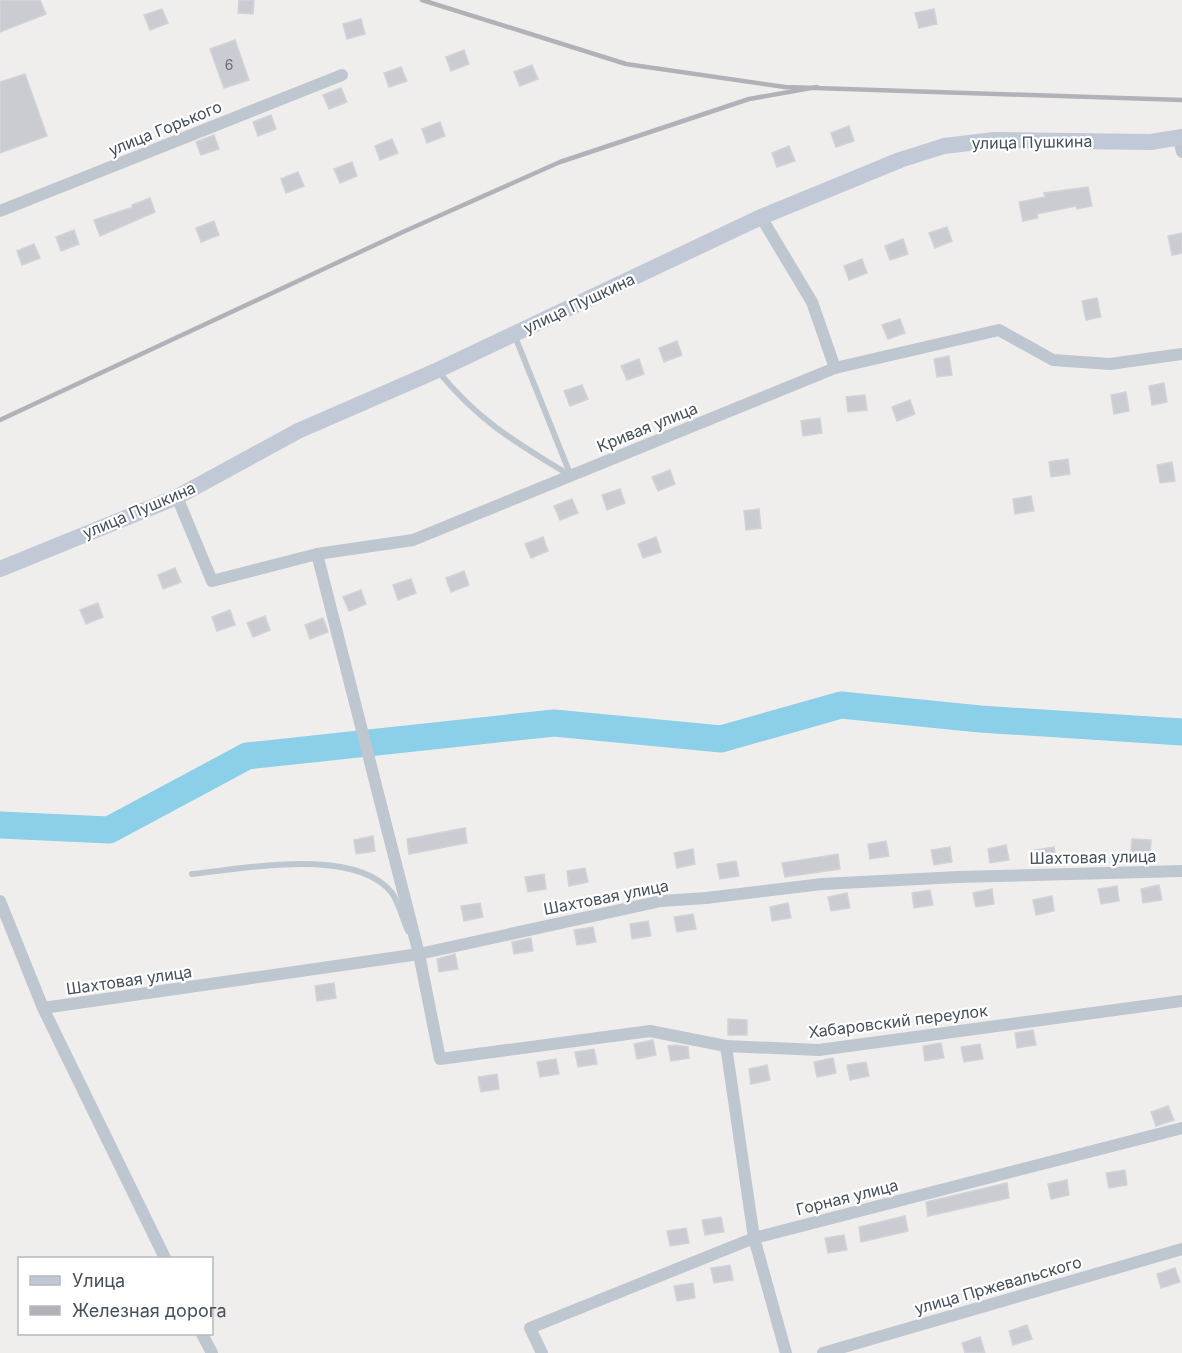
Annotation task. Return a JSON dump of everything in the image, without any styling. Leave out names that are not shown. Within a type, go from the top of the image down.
[{"type":"main road","name":"улица Пушкина","points":[[0,569],[177,497],[298,430],[438,370],[761,217],[900,160],[945,146],[994,140],[1181,142]]},
{"type":"street","name":"улица Горького","points":[[0,211],[342,75]]},
{"type":"street","points":[[761,217],[812,302],[835,368]]},
{"type":"street","name":"Кривая улица","points":[[177,497],[212,581],[317,554],[413,540],[835,368],[999,330],[1053,360],[1110,364],[1182,354]]},
{"type":"street","points":[[317,554],[419,954]]},
{"type":"street","name":"Шахтовая улица","points":[[43,1008],[419,954],[661,901],[822,884],[935,878],[1182,871]]},
{"type":"street","points":[[0,901],[43,1008],[165,1257]]},
{"type":"street","name":"Хабаровский переулок","points":[[419,954],[440,1059],[650,1031],[726,1046],[819,1050],[1182,1001]]},
{"type":"street","points":[[726,1046],[753,1238],[786,1353]]},
{"type":"street","name":"Горная улица","points":[[542,1353],[530,1328],[753,1238],[1182,1128]]},
{"type":"street","name":"улица Пржевальского","points":[[823,1353],[1182,1249]]},
{"type":"street","points":[[203,1335],[212,1353]]},
{"type":"lane","points":[[514,333],[571,476]]},
{"type":"lane","points":[[438,370],[463,402],[511,440],[571,476]]},
{"type":"lane","points":[[192,874],[316,863],[352,868],[375,880],[392,893],[419,954]]},
{"type":"building","points":[[0,0],[40,0],[46,14],[0,32]]},
{"type":"building","points":[[239,0],[254,0],[253,14],[238,13]]},
{"type":"building","points":[[162,9],[168,23],[150,30],[144,15]]},
{"type":"building","points":[[934,9],[937,24],[919,28],[915,13]]},
{"type":"building","points":[[361,19],[365,34],[347,39],[343,24]]},
{"type":"building","points":[[235,40],[249,80],[224,88],[210,49]]},
{"type":"building","points":[[464,50],[469,64],[451,71],[446,57]]},
{"type":"building","points":[[532,65],[538,79],[520,86],[514,72]]},
{"type":"building","points":[[401,67],[407,81],[389,87],[384,73]]},
{"type":"building","points":[[25,74],[47,136],[0,153],[0,82]]},
{"type":"building","points":[[341,88],[347,102],[329,109],[323,95]]},
{"type":"building","points":[[271,115],[276,129],[258,136],[253,122]]},
{"type":"building","points":[[440,122],[445,136],[427,143],[422,129]]},
{"type":"building","points":[[849,126],[854,141],[836,147],[831,133]]},
{"type":"building","points":[[214,135],[219,149],[201,155],[196,142]]},
{"type":"building","points":[[392,139],[398,153],[380,160],[375,146]]},
{"type":"building","points":[[789,146],[795,161],[777,167],[772,153]]},
{"type":"building","points":[[352,162],[357,176],[340,183],[334,169]]},
{"type":"building","points":[[298,172],[304,186],[286,193],[281,179]]},
{"type":"building","points":[[1088,187],[1092,206],[1077,209],[1076,206],[1037,214],[1038,218],[1023,221],[1019,202],[1045,197],[1044,193]]},
{"type":"building","points":[[150,198],[155,212],[100,236],[94,220],[133,207],[132,205]]},
{"type":"building","points":[[214,221],[219,235],[201,242],[196,228]]},
{"type":"building","points":[[947,227],[952,241],[935,248],[929,233]]},
{"type":"building","points":[[74,230],[79,244],[61,251],[56,237]]},
{"type":"building","points":[[1182,233],[1182,253],[1172,255],[1168,236]]},
{"type":"building","points":[[903,239],[908,254],[890,260],[885,246]]},
{"type":"building","points":[[34,244],[40,258],[22,265],[17,251]]},
{"type":"building","points":[[862,259],[867,273],[849,280],[844,266]]},
{"type":"building","points":[[1097,298],[1101,317],[1086,320],[1082,301]]},
{"type":"building","points":[[900,319],[905,333],[888,339],[882,325]]},
{"type":"building","points":[[677,341],[682,355],[664,362],[659,348]]},
{"type":"building","points":[[949,356],[952,375],[937,377],[934,359]]},
{"type":"building","points":[[639,359],[644,374],[627,380],[621,366]]},
{"type":"building","points":[[1164,383],[1167,402],[1152,405],[1149,386]]},
{"type":"building","points":[[582,385],[588,399],[570,406],[564,391]]},
{"type":"building","points":[[1126,392],[1129,411],[1114,414],[1111,395]]},
{"type":"building","points":[[865,395],[867,410],[848,412],[846,397]]},
{"type":"building","points":[[910,400],[915,414],[897,421],[892,407]]},
{"type":"building","points":[[820,418],[822,433],[803,436],[801,421]]},
{"type":"building","points":[[1068,459],[1070,474],[1051,477],[1049,462]]},
{"type":"building","points":[[1172,462],[1175,481],[1160,483],[1157,465]]},
{"type":"building","points":[[670,470],[675,484],[658,491],[652,477]]},
{"type":"building","points":[[620,489],[625,503],[607,510],[602,495]]},
{"type":"building","points":[[1031,496],[1034,511],[1015,514],[1013,499]]},
{"type":"building","points":[[572,499],[578,513],[560,520],[554,506]]},
{"type":"building","points":[[759,509],[761,528],[746,530],[744,511]]},
{"type":"building","points":[[543,537],[548,551],[531,558],[525,544]]},
{"type":"building","points":[[656,537],[661,552],[643,558],[638,544]]},
{"type":"building","points":[[175,568],[181,582],[163,589],[158,575]]},
{"type":"building","points":[[464,571],[469,585],[451,592],[446,578]]},
{"type":"building","points":[[411,579],[416,593],[398,600],[393,585]]},
{"type":"building","points":[[361,590],[366,604],[349,611],[343,597]]},
{"type":"building","points":[[98,603],[103,617],[86,624],[80,610]]},
{"type":"building","points":[[230,610],[235,625],[217,631],[212,617]]},
{"type":"building","points":[[265,616],[270,630],[253,637],[247,623]]},
{"type":"building","points":[[323,618],[328,632],[310,639],[305,625]]},
{"type":"building","points":[[465,828],[467,843],[409,854],[407,839]]},
{"type":"building","points":[[373,836],[375,851],[356,854],[354,840]]},
{"type":"building","points":[[1132,839],[1151,840],[1150,855],[1131,854]]},
{"type":"building","points":[[886,841],[889,856],[870,859],[868,844]]},
{"type":"building","points":[[1006,845],[1009,860],[990,863],[988,849]]},
{"type":"building","points":[[950,847],[952,862],[934,865],[931,850]]},
{"type":"building","points":[[1054,847],[1057,862],[1038,865],[1035,850]]},
{"type":"building","points":[[693,849],[695,864],[677,868],[674,853]]},
{"type":"building","points":[[838,854],[840,869],[785,877],[782,863]]},
{"type":"building","points":[[736,861],[739,876],[720,879],[717,864]]},
{"type":"building","points":[[585,868],[588,882],[569,886],[567,871]]},
{"type":"building","points":[[544,874],[546,889],[528,892],[525,877]]},
{"type":"building","points":[[1159,885],[1162,900],[1143,903],[1141,889]]},
{"type":"building","points":[[1117,886],[1119,901],[1101,904],[1098,889]]},
{"type":"building","points":[[992,889],[994,904],[976,907],[973,893]]},
{"type":"building","points":[[930,890],[933,905],[914,908],[912,893]]},
{"type":"building","points":[[847,893],[850,908],[831,911],[828,897]]},
{"type":"building","points":[[1052,896],[1054,911],[1036,915],[1033,900]]},
{"type":"building","points":[[480,903],[483,917],[464,921],[461,906]]},
{"type":"building","points":[[788,903],[791,918],[772,921],[770,907]]},
{"type":"building","points":[[693,914],[696,929],[677,932],[674,917]]},
{"type":"building","points":[[648,921],[651,936],[632,939],[630,924]]},
{"type":"building","points":[[593,927],[596,942],[577,945],[574,930]]},
{"type":"building","points":[[531,938],[533,951],[514,954],[512,942]]},
{"type":"building","points":[[455,954],[458,969],[439,972],[437,959]]},
{"type":"building","points":[[334,983],[336,998],[317,1001],[315,986]]},
{"type":"building","points":[[728,1019],[747,1020],[747,1035],[728,1035]]},
{"type":"building","points":[[1033,1030],[1036,1045],[1017,1048],[1015,1033]]},
{"type":"building","points":[[653,1040],[656,1055],[637,1059],[634,1044]]},
{"type":"building","points":[[941,1043],[944,1058],[925,1061],[923,1046]]},
{"type":"building","points":[[980,1044],[983,1059],[964,1062],[961,1047]]},
{"type":"building","points":[[668,1046],[688,1047],[689,1058],[671,1061]]},
{"type":"building","points":[[594,1049],[597,1064],[578,1067],[575,1052]]},
{"type":"building","points":[[833,1058],[836,1073],[817,1077],[814,1062]]},
{"type":"building","points":[[556,1059],[559,1074],[540,1077],[537,1062]]},
{"type":"building","points":[[866,1062],[869,1076],[850,1080],[847,1065]]},
{"type":"building","points":[[767,1065],[770,1080],[751,1084],[749,1069]]},
{"type":"building","points":[[497,1074],[499,1089],[481,1092],[478,1077]]},
{"type":"building","points":[[1168,1106],[1174,1120],[1156,1126],[1151,1112]]},
{"type":"building","points":[[1125,1170],[1127,1185],[1109,1188],[1106,1173]]},
{"type":"building","points":[[1067,1180],[1069,1195],[1051,1199],[1048,1184]]},
{"type":"building","points":[[1007,1183],[1009,1198],[928,1216],[926,1202]]},
{"type":"building","points":[[905,1216],[908,1231],[861,1242],[859,1227]]},
{"type":"building","points":[[721,1217],[724,1232],[705,1235],[702,1220]]},
{"type":"building","points":[[686,1228],[689,1243],[670,1246],[667,1231]]},
{"type":"building","points":[[844,1235],[847,1250],[828,1253],[825,1238]]},
{"type":"building","points":[[730,1265],[733,1280],[714,1283],[711,1268]]},
{"type":"building","points":[[1175,1268],[1180,1282],[1161,1288],[1157,1274]]},
{"type":"building","points":[[693,1283],[695,1298],[677,1301],[674,1286]]},
{"type":"building","points":[[1027,1325],[1032,1339],[1013,1345],[1009,1331]]},
{"type":"building","points":[[980,1337],[985,1353],[965,1353],[962,1343]]},
{"type":"waterway","points":[[0,825],[109,830],[247,756],[554,723],[721,739],[841,705],[980,719],[1182,732]]},
{"type":"railway","points":[[422,0],[626,64],[785,87],[1182,100]]},
{"type":"railway","points":[[0,420],[405,231],[560,162],[749,99],[817,87]]}]
